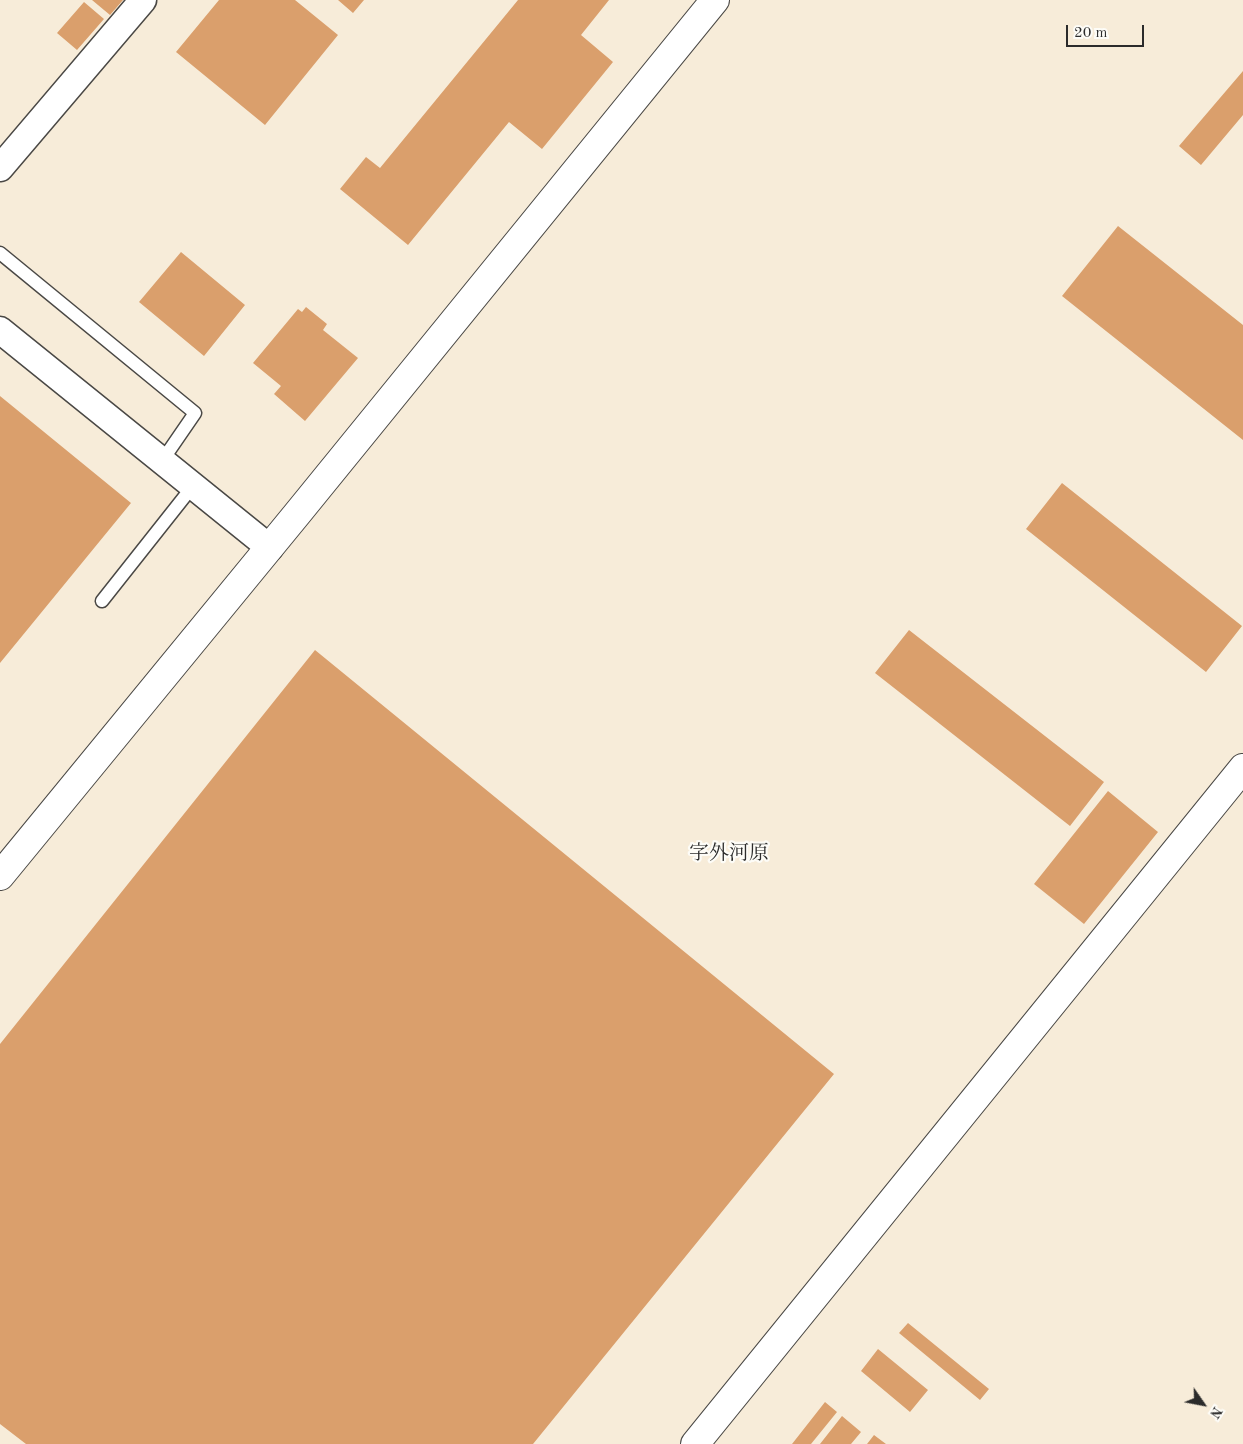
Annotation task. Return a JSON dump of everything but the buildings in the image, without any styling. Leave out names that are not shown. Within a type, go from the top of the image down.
[{"type":"street","points":[[0,168],[144,0]]},
{"type":"street","points":[[0,876],[716,0]]},
{"type":"street","points":[[0,330],[270,548]]},
{"type":"street","points":[[695,1444],[1243,768]]},
{"type":"lane","points":[[0,253],[195,413],[162,461]]},
{"type":"lane","points":[[102,601],[193,486]]},
{"type":"district","name":"字外河原","points":[[729,854]]}]
